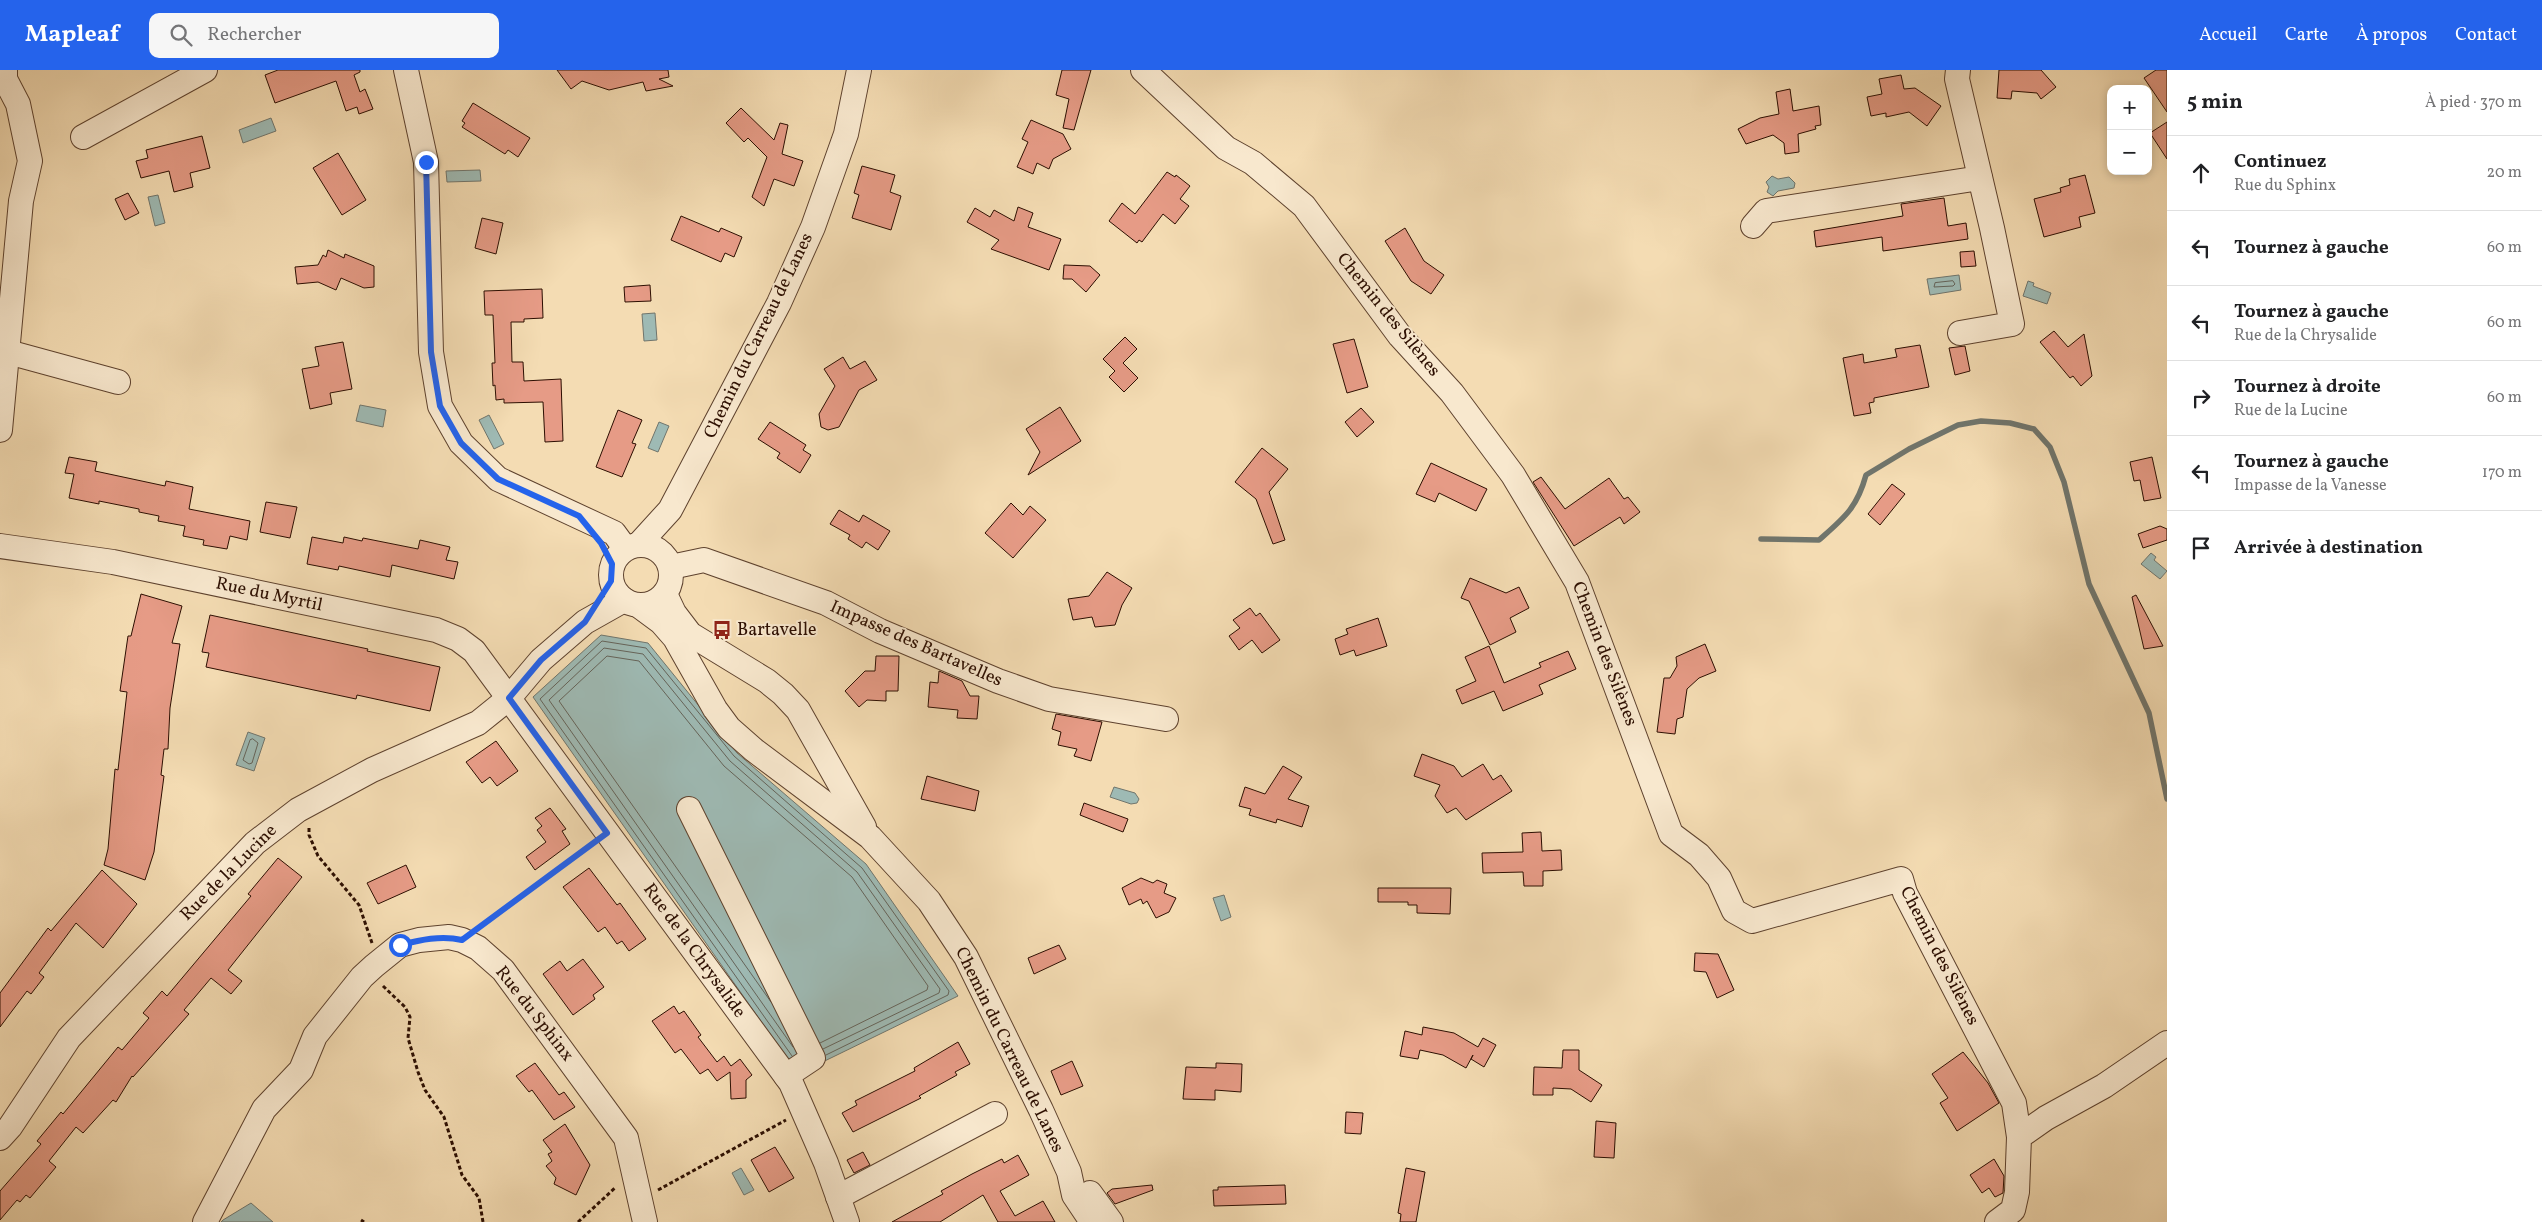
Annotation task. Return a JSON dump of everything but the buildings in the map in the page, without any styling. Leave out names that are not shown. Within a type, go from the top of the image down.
[{"type":"street","points":[[0,430],[21,201],[30,161],[18,104],[5,79],[5,70]]},
{"type":"street","points":[[83,137],[205,70]]},
{"type":"street","points":[[406,70],[426,162],[431,352],[440,406],[461,443],[498,479],[579,516],[648,605],[665,594]]},
{"type":"street","name":"Chemin du Carreau de Lanes","points":[[859,70],[846,134],[812,227],[779,303],[670,510],[625,574],[675,638],[715,709],[729,728],[754,750],[870,837],[929,901],[966,957],[1042,1110],[1069,1172],[1074,1195],[1092,1222]]},
{"type":"street","name":"Chemin des Silènes","points":[[1143,70],[1226,148],[1253,163],[1304,206],[1400,336],[1452,393],[1513,475],[1577,582],[1671,834],[1699,855],[1714,872],[1734,911],[1752,921],[1901,879],[1905,893],[2014,1103],[2019,1137]]},
{"type":"street","points":[[1958,70],[1957,79],[2012,324],[1960,333]]},
{"type":"street","points":[[1753,226],[1766,211],[1980,178]]},
{"type":"street","points":[[8,352],[118,382]]},
{"type":"street","name":"Chemin du Carreau de Lanes","points":[[670,510],[668,561],[670,586],[665,594],[674,613],[690,634],[767,681],[784,694],[798,710],[870,837]]},
{"type":"street","name":"Rue du Myrtil","points":[[0,546],[113,562],[436,630],[458,638],[474,651],[509,698]]},
{"type":"street","points":[[625,574],[657,548],[668,561]]},
{"type":"street","name":"Impasse des Bartavelles","points":[[668,561],[704,560],[826,603],[880,631],[998,681],[1049,700],[1166,719]]},
{"type":"street","name":"Rue de la Lucine","points":[[0,1138],[10,1127],[69,1038],[254,843],[298,810],[372,770],[478,723],[509,698],[541,660],[585,622],[625,574]]},
{"type":"street","name":"Rue de la Chrysalide","points":[[509,698],[786,1076],[826,1163],[847,1222]]},
{"type":"street","points":[[689,809],[813,1058],[786,1076]]},
{"type":"street","name":"Rue du Sphinx","points":[[205,1222],[264,1109],[301,1070],[315,1036],[362,977],[400,945],[449,937],[462,940],[478,948],[503,970],[626,1138],[642,1211]]},
{"type":"street","points":[[1997,1222],[2013,1210],[2016,1192],[2019,1137],[2046,1118],[2104,1086],[2167,1043]]},
{"type":"street","points":[[838,1196],[995,1114]]},
{"type":"street","name":"Chemin du Carreau de Lanes","points":[[1069,1172],[1082,1183],[1111,1222]]},
{"type":"path","points":[[308,826],[309,835],[318,856],[359,905],[371,942],[378,945]]},
{"type":"path","points":[[462,940],[607,833]]},
{"type":"path","points":[[378,980],[405,1008],[410,1017],[408,1038],[418,1072],[425,1090],[444,1117],[462,1175],[479,1198],[483,1222]]},
{"type":"path","points":[[642,1211],[802,1110]]},
{"type":"path","points":[[578,1222],[601,1203],[614,1188]]},
{"type":"water","points":[[271,118],[276,131],[243,143],[239,130]]},
{"type":"water","points":[[480,170],[481,181],[447,182],[446,171]]},
{"type":"water","points":[[1772,176],[1778,179],[1789,177],[1795,183],[1794,188],[1778,191],[1773,196],[1767,192],[1769,187],[1766,182]]},
{"type":"water","points":[[158,195],[165,223],[155,226],[148,197]]},
{"type":"water","points":[[1959,275],[1961,290],[1930,295],[1927,279]]},
{"type":"water","points":[[2028,281],[2034,283],[2033,286],[2051,293],[2047,304],[2023,296]]},
{"type":"water","points":[[655,313],[657,340],[644,341],[642,314]]},
{"type":"water","points":[[360,405],[386,410],[383,427],[356,421]]},
{"type":"water","points":[[489,415],[504,444],[494,449],[479,420]]},
{"type":"water","points":[[659,422],[669,426],[658,452],[648,448]]},
{"type":"water","points":[[2151,553],[2156,557],[2154,560],[2167,571],[2160,579],[2141,564]]},
{"type":"water","points":[[601,635],[648,643],[737,753],[866,864],[958,996],[798,1074],[533,697]]},
{"type":"water","points":[[248,732],[265,738],[254,771],[236,765]]},
{"type":"water","points":[[1114,787],[1135,793],[1139,799],[1137,803],[1131,804],[1110,797]]},
{"type":"water","points":[[1224,895],[1231,917],[1221,921],[1213,898]]},
{"type":"water","points":[[741,1168],[754,1190],[744,1195],[732,1173]]},
{"type":"water","points":[[251,1203],[273,1222],[221,1222],[223,1220]]},
{"type":"waterway","points":[[1761,539],[1819,540],[1836,525],[1854,504],[1866,475],[1909,449],[1958,425],[1981,421],[2010,423],[2034,429],[2050,447],[2064,482],[2089,584],[2149,713],[2167,799]]},
{"type":"place","name":"Bartavelle","points":[[722,630]]},
{"type":"route","points":[[400,945],[419,940],[449,937],[462,940],[607,833],[509,698],[541,660],[585,622],[611,581],[610,572],[612,564],[601,543],[579,516],[498,479],[461,443],[440,406],[431,352],[426,162]]}]
